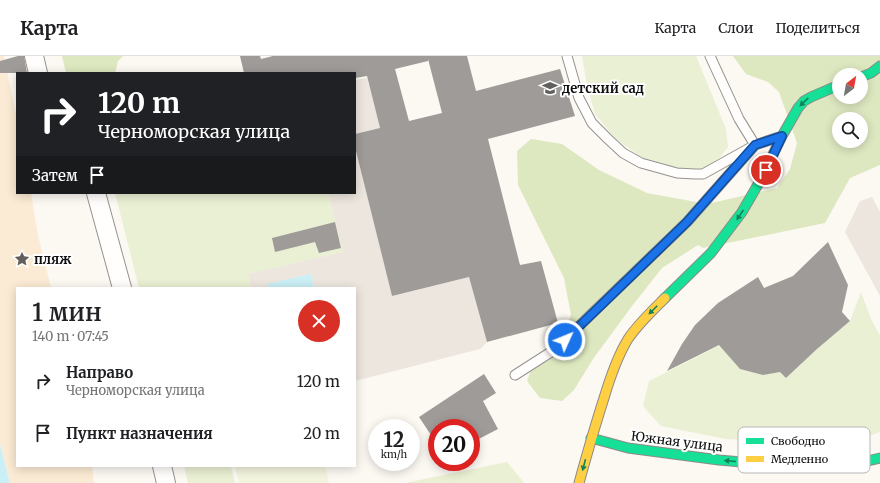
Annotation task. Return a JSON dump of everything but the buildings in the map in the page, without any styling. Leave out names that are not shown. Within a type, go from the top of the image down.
[{"type":"main road","points":[[868,74],[880,66]]},
{"type":"main road","points":[[579,483],[591,438],[612,373],[629,338],[650,312],[711,254],[724,238],[742,212],[760,181],[782,136],[798,108],[804,101],[832,88]]},
{"type":"main road","name":"Южная улица","points":[[591,438],[628,448],[738,462]]},
{"type":"main road","name":"Южная улица","points":[[870,460],[880,458]]},
{"type":"street","points":[[34,56],[38,72]]},
{"type":"street","points":[[96,194],[122,287]]},
{"type":"street","points":[[162,467],[166,483]]},
{"type":"lane","points":[[567,56],[579,98],[592,123],[623,153],[641,163],[677,173],[703,174],[755,145],[782,136]]},
{"type":"lane","points":[[710,56],[738,119],[755,145]]},
{"type":"lane","points":[[515,375],[560,345],[687,222],[755,145]]},
{"type":"green space","points":[[62,56],[123,56],[118,61],[115,72],[66,72]]},
{"type":"green space","points":[[582,56],[696,56],[726,129],[728,147],[719,158],[699,171],[675,168],[641,157],[616,139],[595,114],[587,85]]},
{"type":"green space","points":[[733,56],[880,56],[880,165],[850,178],[825,223],[703,248],[698,245],[662,268],[593,359],[574,390],[562,401],[540,398],[527,381],[535,358],[564,334],[571,315],[564,278],[518,185],[517,151],[531,139],[562,144],[599,170],[647,193],[707,204],[777,188],[790,169],[797,143],[779,92],[768,82],[746,74]]},
{"type":"green space","points":[[115,194],[328,194],[343,252],[249,274],[252,287],[139,287]]},
{"type":"green space","points":[[861,292],[871,319],[880,336],[880,432],[870,436],[870,427],[738,427],[738,439],[726,439],[661,426],[643,406],[649,381],[732,339],[733,361],[740,369],[763,375],[780,372],[786,378],[850,321]]},
{"type":"green space","points":[[507,462],[524,483],[405,483],[463,471],[480,471],[480,468]]},
{"type":"green space","points":[[184,467],[231,467],[235,483],[188,483]]},
{"type":"green space","points":[[235,467],[325,467],[329,483],[239,483]]},
{"type":"sand","name":"пляж","points":[[0,56],[4,56],[16,114],[16,194],[31,194],[37,231],[51,287],[16,287],[16,467],[92,467],[94,483],[10,483],[0,444]]},
{"type":"shaded area","points":[[367,78],[380,128],[356,134],[356,80]]},
{"type":"shaded area","points":[[356,151],[392,296],[469,277],[487,342],[480,349],[356,381],[356,287],[314,287],[311,274],[267,285],[268,287],[252,287],[248,274],[343,252],[328,194],[356,194]]},
{"type":"shaded area","points":[[872,197],[880,212],[880,296],[845,232],[860,201]]},
{"type":"water","points":[[311,274],[314,287],[268,287],[267,284]]},
{"type":"water","points":[[0,444],[10,483],[0,483]]},
{"type":"traffic: fast","points":[[868,74],[880,66]]},
{"type":"traffic: fast","points":[[665,298],[711,253],[742,212],[798,108],[804,101],[832,88]]},
{"type":"traffic: fast","points":[[591,438],[628,448],[738,462]]},
{"type":"traffic: fast","points":[[870,460],[880,458]]},
{"type":"traffic: slow","points":[[579,483],[606,390],[620,353],[636,328],[665,298]]},
{"type":"place","name":"детский сад","points":[[550,88]]},
{"type":"place","name":"пляж","points":[[22,259]]},
{"type":"route","points":[[565,340],[687,222],[755,145],[782,136],[766,170]]}]
